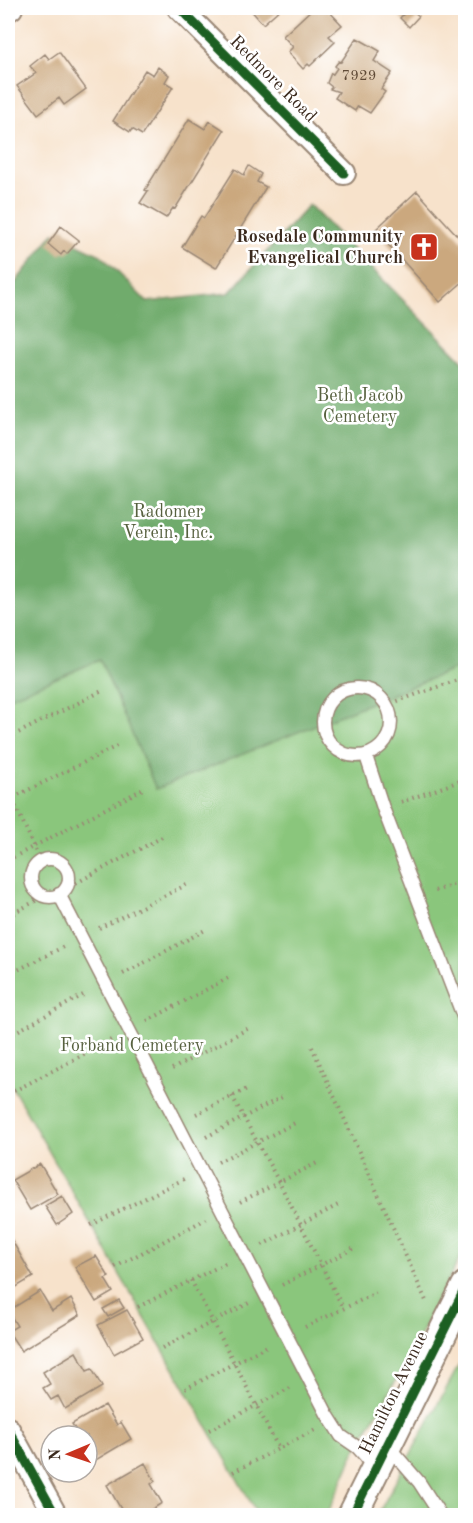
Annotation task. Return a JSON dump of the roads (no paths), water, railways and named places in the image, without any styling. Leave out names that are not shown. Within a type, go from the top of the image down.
[{"type":"street","name":"Redmore Road","points":[[179,8],[344,173]]},
{"type":"street","name":"Hamilton Avenue","points":[[352,1515],[465,1286]]},
{"type":"street","points":[[8,1429],[56,1515]]},
{"type":"lane","points":[[347,688],[365,688],[380,696],[390,711],[391,728],[381,748],[366,756],[344,755],[333,748],[325,736],[322,725],[325,707],[332,697],[347,688]]},
{"type":"lane","points":[[366,756],[383,808],[465,1024]]},
{"type":"lane","points":[[53,858],[68,870],[69,880],[62,892],[54,896],[44,896],[34,888],[31,879],[33,869],[41,861],[53,858]]},
{"type":"lane","points":[[62,892],[177,1124],[332,1422],[341,1436],[357,1447],[381,1456],[419,1482],[441,1515]]},
{"type":"place","name":"Rosedale Community Evangelical Church","points":[[424,247]]},
{"type":"park label","name":"Beth Jacob Cemetery","points":[[360,406]]},
{"type":"park label","name":"Radomer Verein, Inc.","points":[[168,522]]},
{"type":"park label","name":"Forband Cemetery","points":[[132,1046]]}]
